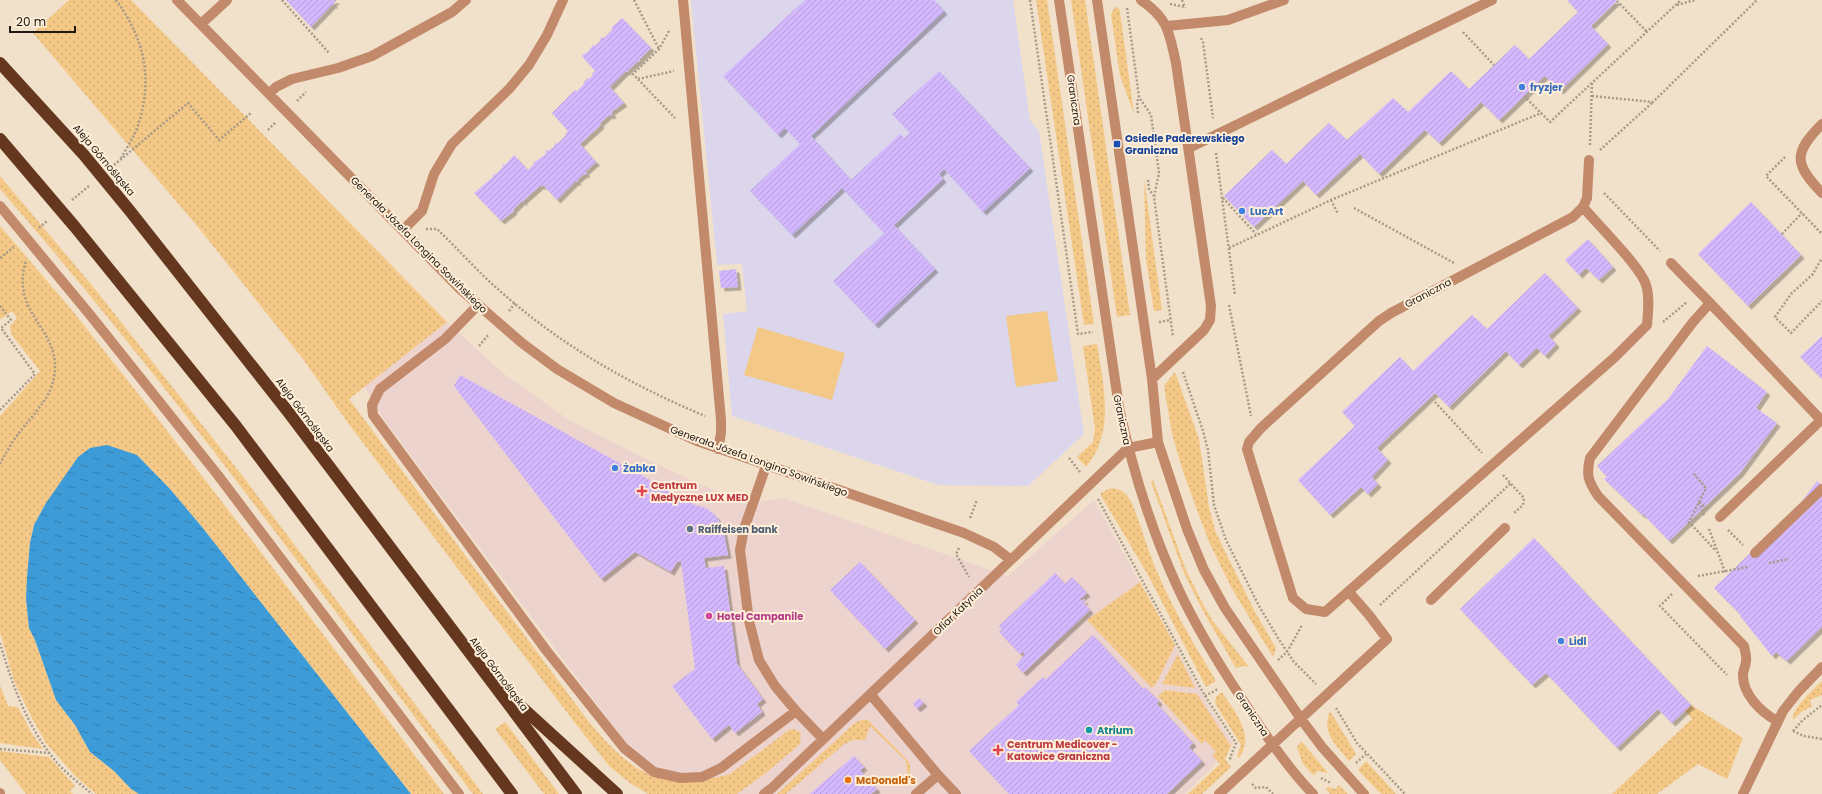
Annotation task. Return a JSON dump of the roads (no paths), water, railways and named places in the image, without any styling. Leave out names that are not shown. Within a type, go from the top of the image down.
[{"type":"highway","name":"Aleja Górnośląska","points":[[0,63],[84,155],[130,211],[289,413],[576,794]]},
{"type":"highway","points":[[0,139],[89,245],[236,426],[512,794]]},
{"type":"highway","points":[[480,668],[618,794]]},
{"type":"street","name":"Generała Józefa Longina Sowińskiego","points":[[178,0],[478,305],[522,343],[573,379],[635,414],[718,449],[964,533],[994,547],[1011,560]]},
{"type":"street","points":[[202,24],[227,0]]},
{"type":"street","points":[[269,94],[276,87],[292,79],[338,68],[372,56],[436,22],[452,12],[466,0]]},
{"type":"street","points":[[403,230],[422,211],[434,174],[452,144],[509,89],[529,64],[547,35],[564,0]]},
{"type":"street","points":[[683,0],[721,420],[721,433],[718,449]]},
{"type":"street","name":"Graniczna","points":[[1059,0],[1119,407],[1128,448],[1155,532],[1185,603],[1230,681],[1273,745],[1313,794]]},
{"type":"street","points":[[1097,0],[1152,379],[1158,442],[1187,529],[1204,570],[1225,608],[1300,719],[1326,752],[1364,794]]},
{"type":"street","points":[[1141,0],[1152,8],[1167,26],[1176,64],[1211,306],[1210,320],[1204,330],[1152,379]]},
{"type":"street","points":[[1167,26],[1191,22],[1228,20],[1284,0]]},
{"type":"street","points":[[1189,148],[1492,0]]},
{"type":"street","points":[[1822,124],[1804,143],[1800,155],[1801,168],[1809,180],[1822,193]]},
{"type":"street","points":[[1219,794],[1387,640],[1369,615],[1349,592],[1624,348],[1647,325],[1648,310],[1646,284],[1636,268],[1583,208],[1587,198],[1589,160]]},
{"type":"street","points":[[0,206],[188,437],[459,794]]},
{"type":"street","name":"Graniczna","points":[[1349,592],[1325,612],[1306,610],[1293,598],[1248,450],[1249,442],[1379,321],[1467,272],[1573,217],[1583,208]]},
{"type":"street","points":[[1672,263],[1699,293],[1822,420],[1720,517]]},
{"type":"street","points":[[1710,303],[1693,322],[1590,458],[1587,471],[1590,484],[1598,496],[1744,646],[1747,660],[1743,674],[1744,684],[1750,697],[1766,715],[1776,722]]},
{"type":"street","points":[[478,305],[445,339],[380,389],[372,405],[373,415],[551,656],[624,748],[654,772],[681,778],[702,777],[721,768],[796,711]]},
{"type":"street","points":[[1128,448],[1158,442]]},
{"type":"street","name":"Ofiar Katynia","points":[[764,794],[870,695],[1128,448]]},
{"type":"street","points":[[766,466],[744,530],[740,550],[750,621],[759,660],[775,686],[796,711],[823,739]]},
{"type":"street","points":[[1755,553],[1822,489]]},
{"type":"street","points":[[1431,600],[1505,528]]},
{"type":"street","points":[[1743,794],[1776,722],[1789,702],[1822,667]]},
{"type":"street","points":[[870,695],[938,776],[956,794]]},
{"type":"street","points":[[916,794],[938,776]]},
{"type":"water","points":[[107,445],[137,455],[170,489],[202,527],[411,794],[139,794],[131,789],[114,771],[90,752],[75,725],[56,700],[35,640],[29,628],[26,599],[27,577],[30,543],[34,525],[46,503],[78,457],[90,448]]},
{"type":"place","name":"fryzjer","points":[[1522,87]]},
{"type":"place","name":"Osiedle Paderewskiego Graniczna","points":[[1117,144]]},
{"type":"place","name":"LucArt","points":[[1242,211]]},
{"type":"place","name":"Żabka","points":[[615,468]]},
{"type":"place","name":"Centrum Medyczne LUX MED","points":[[642,491]]},
{"type":"place","name":"Raiffeisen bank","points":[[690,529]]},
{"type":"place","name":"Hotel Campanile","points":[[709,616]]},
{"type":"place","name":"Lidl","points":[[1561,641]]},
{"type":"place","name":"Atrium","points":[[1089,730]]},
{"type":"place","name":"Centrum Medicover - Katowice Graniczna","points":[[998,750]]},
{"type":"place","name":"McDonald's","points":[[848,780]]}]
